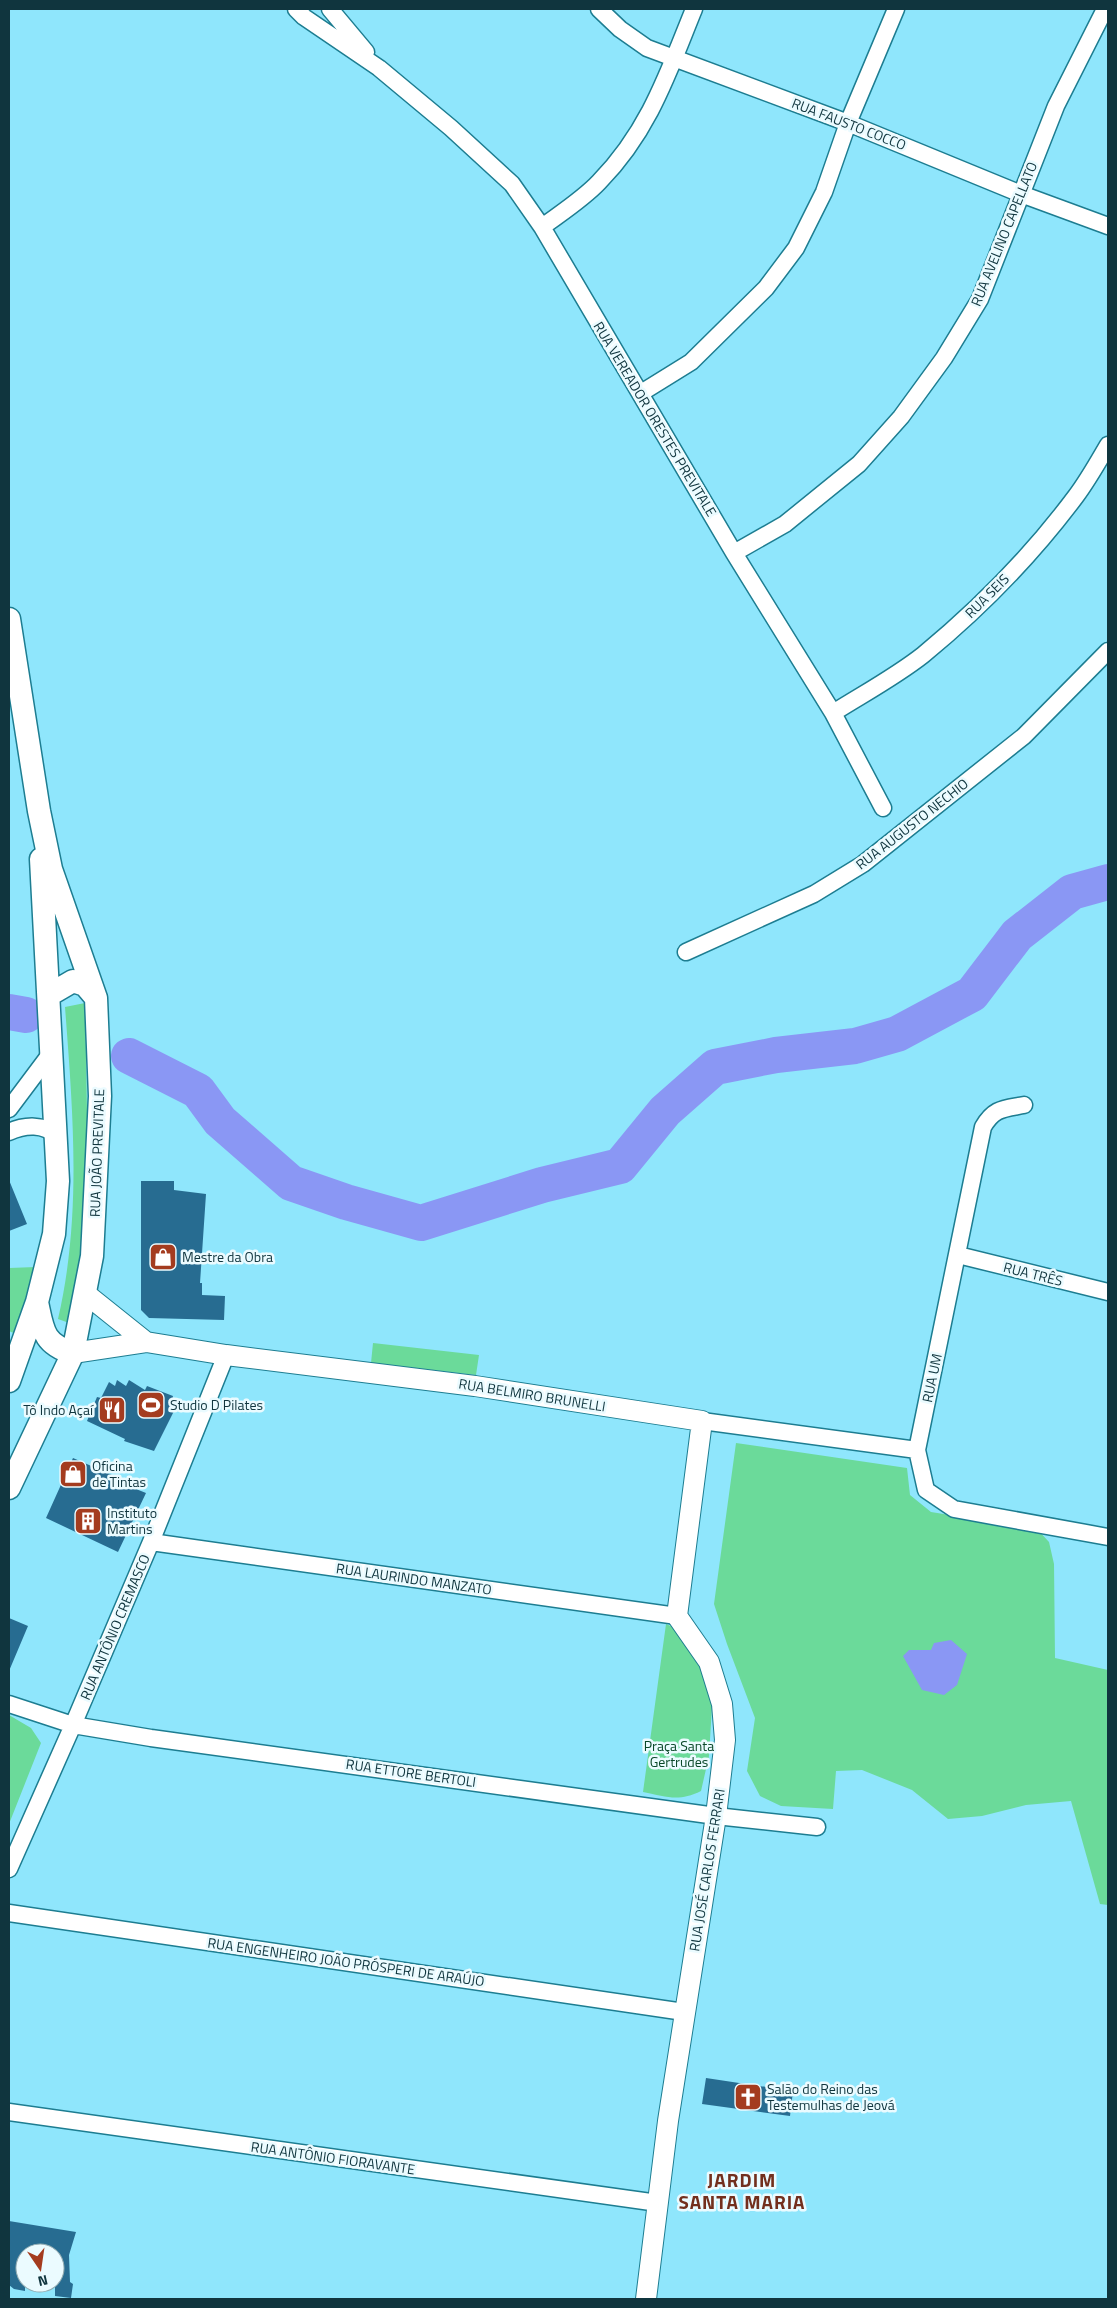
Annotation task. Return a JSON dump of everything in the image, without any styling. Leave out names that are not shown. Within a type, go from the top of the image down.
[{"type":"main road","name":"RUA JOÃO PREVITALE","points":[[9,619],[39,811],[51,869],[96,998],[100,1096],[92,1256],[73,1353],[9,1488]]},
{"type":"main road","name":"RUA JOÃO PREVITALE","points":[[9,1381],[37,1302],[54,1234],[58,1181],[49,995],[45,958],[39,811]]},
{"type":"main road","points":[[49,995],[72,981],[85,985],[96,998]]},
{"type":"main road","points":[[37,1302],[42,1326],[48,1340],[58,1348],[73,1353]]},
{"type":"street","name":"RUA VEREADOR ORESTES PREVITALE","points":[[296,9],[304,17],[379,68],[451,128],[512,184],[542,227],[603,332],[641,392],[734,553],[833,713],[883,808]]},
{"type":"street","name":"RUA VEREADOR ORESTES PREVITALE","points":[[330,9],[379,68]]},
{"type":"street","name":"RUA FAUSTO COCCO","points":[[599,9],[620,29],[647,48],[848,123],[1021,194],[1108,226]]},
{"type":"street","points":[[542,227],[598,183],[629,148],[655,104],[694,9]]},
{"type":"street","points":[[641,392],[691,362],[766,288],[796,248],[824,192],[848,123],[896,9]]},
{"type":"street","name":"RUA AVELINO CAPELLATO","points":[[734,553],[785,524],[859,464],[901,416],[944,358],[980,299],[1056,106],[1105,9]]},
{"type":"street","name":"RUA SEIS","points":[[833,713],[907,666],[961,621],[1029,554],[1077,496],[1108,445]]},
{"type":"street","name":"RUA AUGUSTO NECHIO","points":[[686,952],[814,894],[863,864],[1024,736],[1108,651]]},
{"type":"street","points":[[9,1109],[51,1053]]},
{"type":"street","name":"RUA UM","points":[[1024,1105],[999,1109],[989,1116],[983,1127],[917,1450],[926,1490],[954,1509],[1108,1537]]},
{"type":"street","points":[[9,1132],[23,1127],[35,1126],[52,1132],[57,1136]]},
{"type":"street","name":"RUA TRÊS","points":[[958,1255],[1108,1292]]},
{"type":"street","name":"RUA BELMIRO BRUNELLI","points":[[86,1294],[146,1342]]},
{"type":"street","name":"RUA BELMIRO BRUNELLI","points":[[73,1353],[146,1342],[226,1355],[475,1386],[702,1421],[917,1450]]},
{"type":"street","name":"RUA ANTÔNIO CREMASCO","points":[[9,1869],[74,1725],[151,1542],[226,1355]]},
{"type":"street","points":[[677,1616],[702,1421]]},
{"type":"street","name":"RUA LAURINDO MANZATO","points":[[151,1542],[677,1616]]},
{"type":"street","name":"RUA JOSÉ CARLOS FERRARI","points":[[646,2299],[684,2012],[716,1816],[725,1740],[722,1704],[709,1662],[677,1616]]},
{"type":"street","name":"RUA ETTORE BERTOLI","points":[[9,1704],[74,1725],[716,1816],[817,1827]]},
{"type":"street","name":"RUA ENGENHEIRO JOÃO PRÓSPERI DE ARAÚJO","points":[[9,1913],[684,2012]]},
{"type":"street","name":"RUA ANTÔNIO FIORAVANTE","points":[[9,2112],[658,2203]]},
{"type":"green space","points":[[85,1003],[88,1164],[85,1248],[72,1324],[58,1319],[66,1280],[73,1203],[74,1164],[65,1007]]},
{"type":"green space","points":[[36,1267],[20,1336],[9,1331],[9,1268]]},
{"type":"green space","points":[[373,1343],[479,1355],[476,1375],[371,1363]]},
{"type":"green space","points":[[736,1443],[907,1468],[910,1495],[931,1512],[1037,1529],[1049,1542],[1054,1564],[1055,1658],[1108,1670],[1108,1905],[1100,1904],[1071,1801],[1026,1805],[982,1816],[948,1819],[912,1790],[862,1770],[836,1771],[833,1809],[781,1806],[760,1796],[747,1771],[755,1718],[714,1604]]},
{"type":"green space","name":"Praça Santa Gertrudes","points":[[666,1624],[678,1629],[713,1689],[709,1756],[701,1791],[679,1797],[666,1797],[643,1792]]},
{"type":"green space","points":[[9,1715],[31,1728],[41,1743],[9,1824]]},
{"type":"water","points":[[951,1640],[967,1654],[957,1685],[944,1695],[922,1690],[903,1656],[909,1650],[931,1650],[934,1643]]},
{"type":"building","points":[[9,1180],[27,1224],[9,1231]]},
{"type":"building","points":[[141,1181],[174,1181],[174,1190],[206,1194],[200,1283],[202,1283],[202,1295],[225,1296],[224,1320],[149,1318],[141,1310]]},
{"type":"building","points":[[117,1380],[126,1386],[129,1380],[145,1390],[147,1386],[173,1396],[171,1404],[176,1407],[154,1451],[124,1441],[125,1439],[87,1421],[97,1397],[101,1398],[109,1382],[115,1386]]},
{"type":"building","points":[[73,1458],[112,1475],[111,1479],[146,1493],[118,1552],[46,1518]]},
{"type":"building","points":[[9,1618],[28,1626],[9,1671]]},
{"type":"building","name":"Salão do Reino das Testemulhas de Jeová","points":[[706,2078],[793,2091],[790,2116],[702,2104]]},
{"type":"building","points":[[9,2221],[76,2232],[69,2255],[70,2282],[73,2284],[71,2298],[55,2296],[55,2293],[65,2293],[65,2243],[15,2243],[15,2289],[9,2285]]},
{"type":"waterway","points":[[129,1056],[198,1091],[220,1121],[291,1183],[346,1202],[421,1223],[542,1185],[620,1166],[665,1111],[715,1067],[776,1055],[855,1046],[897,1034],[972,994],[1017,935],[1072,892],[1108,882]]},
{"type":"waterway","points":[[9,1012],[26,1015]]},
{"type":"place","name":"Mestre da Obra","points":[[163,1257]]},
{"type":"place","name":"Studio D Pilates","points":[[151,1405]]},
{"type":"place","name":"Tô Indo Açaí","points":[[112,1410]]},
{"type":"place","name":"Oficina de Tintas","points":[[73,1474]]},
{"type":"place","name":"Instituto Martins","points":[[88,1521]]},
{"type":"place","name":"Salão do Reino das Testemulhas de Jeová","points":[[748,2097]]},
{"type":"district","name":"JARDIM SANTA MARIA","points":[[742,2191]]}]
